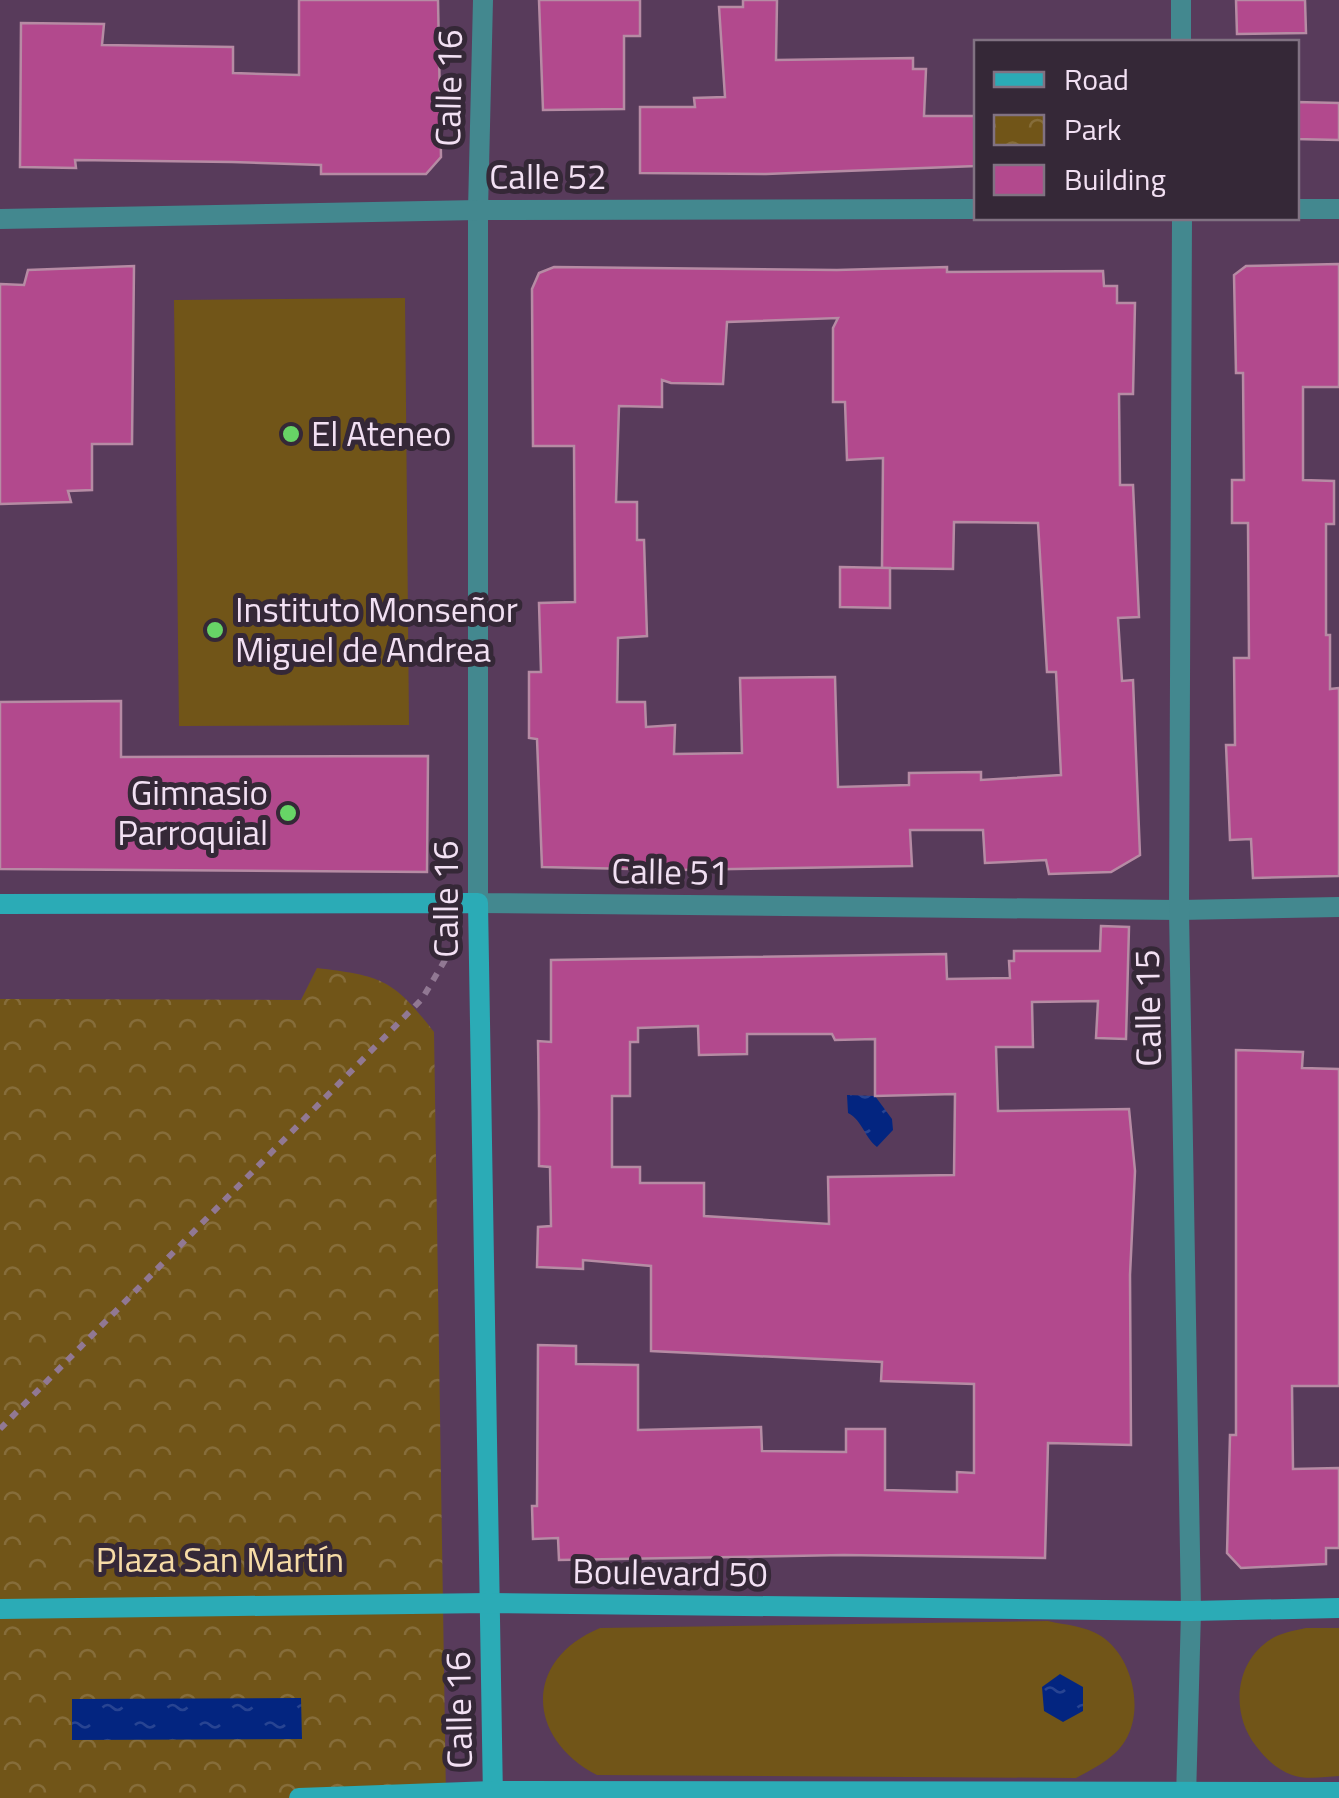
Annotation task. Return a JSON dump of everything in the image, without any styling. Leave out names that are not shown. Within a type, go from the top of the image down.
[{"type":"main road","name":"Calle 51","points":[[0,904],[478,902]]},
{"type":"main road","name":"Calle 16","points":[[478,902],[493,1795]]},
{"type":"main road","name":"Boulevard 50","points":[[0,1609],[489,1604],[1191,1611],[1339,1608]]},
{"type":"main road","points":[[299,1798],[1186,1796],[1339,1792]]},
{"type":"street","name":"Calle 16","points":[[478,902],[478,210],[484,0]]},
{"type":"street","points":[[1181,0],[1181,40]]},
{"type":"street","name":"Calle 52","points":[[0,219],[478,210],[974,209]]},
{"type":"street","points":[[1299,209],[1339,209]]},
{"type":"street","name":"Calle 15","points":[[1182,220],[1179,910],[1191,1611],[1186,1796]]},
{"type":"street","name":"Calle 51","points":[[478,902],[1179,910],[1339,908]]},
{"type":"path","points":[[0,1429],[422,999],[450,951]]},
{"type":"green space","name":"El Ateneo","points":[[405,298],[409,725],[179,726],[174,300]]},
{"type":"green space","name":"Plaza San Martín","points":[[317,968],[384,983],[408,1001],[434,1032],[446,1798],[0,1798],[0,999],[301,1000]]},
{"type":"green space","points":[[1048,1621],[1101,1636],[1121,1656],[1132,1684],[1134,1714],[1125,1741],[1110,1758],[1076,1778],[597,1775],[557,1741],[546,1721],[546,1679],[557,1659],[575,1642],[600,1628]]},
{"type":"green space","points":[[1306,1628],[1339,1628],[1339,1776],[1303,1777],[1281,1770],[1256,1746],[1243,1719],[1240,1690],[1248,1663],[1272,1638]]},
{"type":"water","points":[[847,1095],[875,1096],[892,1119],[893,1130],[877,1147],[848,1113]]},
{"type":"water","points":[[1060,1674],[1083,1687],[1083,1711],[1063,1722],[1044,1711],[1042,1687]]},
{"type":"water","points":[[301,1698],[302,1739],[72,1740],[72,1699]]},
{"type":"building","points":[[299,0],[438,0],[441,157],[426,174],[321,174],[321,165],[232,162],[75,160],[76,168],[20,167],[21,23],[104,24],[102,45],[233,47],[233,73],[299,75]]},
{"type":"building","points":[[539,0],[640,0],[640,36],[624,36],[624,109],[543,110]]},
{"type":"building","points":[[743,0],[777,0],[776,60],[913,58],[913,69],[926,69],[924,116],[974,116],[974,166],[766,174],[640,173],[640,107],[695,107],[694,98],[725,97],[719,7],[743,7]]},
{"type":"building","points":[[1236,0],[1305,0],[1306,33],[1237,34]]},
{"type":"building","points":[[1299,102],[1339,103],[1339,140],[1299,139]]},
{"type":"building","points":[[1339,264],[1339,387],[1303,387],[1303,480],[1334,481],[1334,524],[1326,524],[1326,635],[1330,635],[1330,689],[1339,688],[1339,876],[1253,878],[1251,839],[1230,840],[1226,745],[1235,745],[1234,658],[1249,658],[1248,523],[1232,523],[1232,480],[1244,480],[1243,373],[1236,373],[1234,275],[1246,266]]},
{"type":"building","points":[[134,266],[132,444],[92,444],[92,490],[68,491],[71,502],[0,504],[0,284],[24,285],[28,270]]},
{"type":"building","points":[[554,267],[1103,271],[1104,286],[1117,286],[1117,303],[1135,303],[1133,394],[1119,394],[1120,485],[1133,485],[1139,617],[1118,618],[1122,681],[1133,680],[1140,855],[1111,872],[1049,874],[1046,860],[985,863],[983,830],[910,830],[912,866],[677,870],[542,867],[537,739],[529,738],[529,672],[541,672],[539,603],[575,602],[574,446],[533,446],[532,289],[539,273]],"holes":[[[838,318],[833,328],[833,402],[845,402],[847,460],[883,458],[882,568],[953,569],[954,522],[1038,523],[1047,672],[1056,672],[1061,775],[981,780],[981,772],[909,773],[909,785],[838,787],[835,677],[740,678],[742,753],[674,754],[675,725],[646,727],[645,702],[617,702],[618,638],[647,636],[644,540],[637,540],[637,502],[616,502],[619,406],[662,407],[662,380],[723,384],[727,322]]]},
{"type":"building","points":[[840,567],[890,568],[890,608],[840,607]]},
{"type":"building","points":[[121,701],[121,757],[428,756],[427,872],[0,869],[0,702]]},
{"type":"building","points":[[1101,926],[1129,927],[1126,1039],[1096,1038],[1098,1001],[1032,1002],[1033,1047],[996,1047],[998,1111],[1129,1109],[1135,1171],[1130,1275],[1131,1445],[1048,1443],[1045,1558],[844,1555],[559,1560],[558,1538],[533,1539],[532,1506],[537,1506],[538,1345],[576,1346],[576,1364],[638,1365],[638,1430],[761,1427],[762,1451],[846,1452],[846,1429],[885,1429],[885,1490],[957,1492],[957,1472],[974,1473],[974,1384],[881,1381],[882,1362],[651,1351],[651,1266],[583,1260],[583,1269],[537,1267],[538,1227],[551,1226],[550,1167],[539,1166],[538,1041],[551,1042],[551,960],[946,954],[947,979],[1010,978],[1009,961],[1014,961],[1014,951],[1100,951]],"holes":[[[698,1026],[699,1055],[747,1054],[747,1034],[832,1034],[835,1040],[875,1039],[875,1096],[955,1094],[954,1175],[828,1177],[829,1224],[704,1216],[704,1183],[640,1183],[640,1167],[612,1167],[612,1096],[630,1096],[630,1042],[638,1042],[638,1028]]]},
{"type":"building","points":[[1236,1050],[1303,1052],[1302,1068],[1339,1069],[1339,1386],[1292,1386],[1293,1469],[1339,1468],[1339,1548],[1326,1548],[1326,1564],[1241,1568],[1227,1553],[1230,1435],[1236,1435]]},
{"type":"place","name":"El Ateneo","points":[[291,434]]},
{"type":"place","name":"Instituto Monseñor Miguel de Andrea","points":[[215,630]]},
{"type":"place","name":"Gimnasio Parroquial","points":[[288,813]]}]
